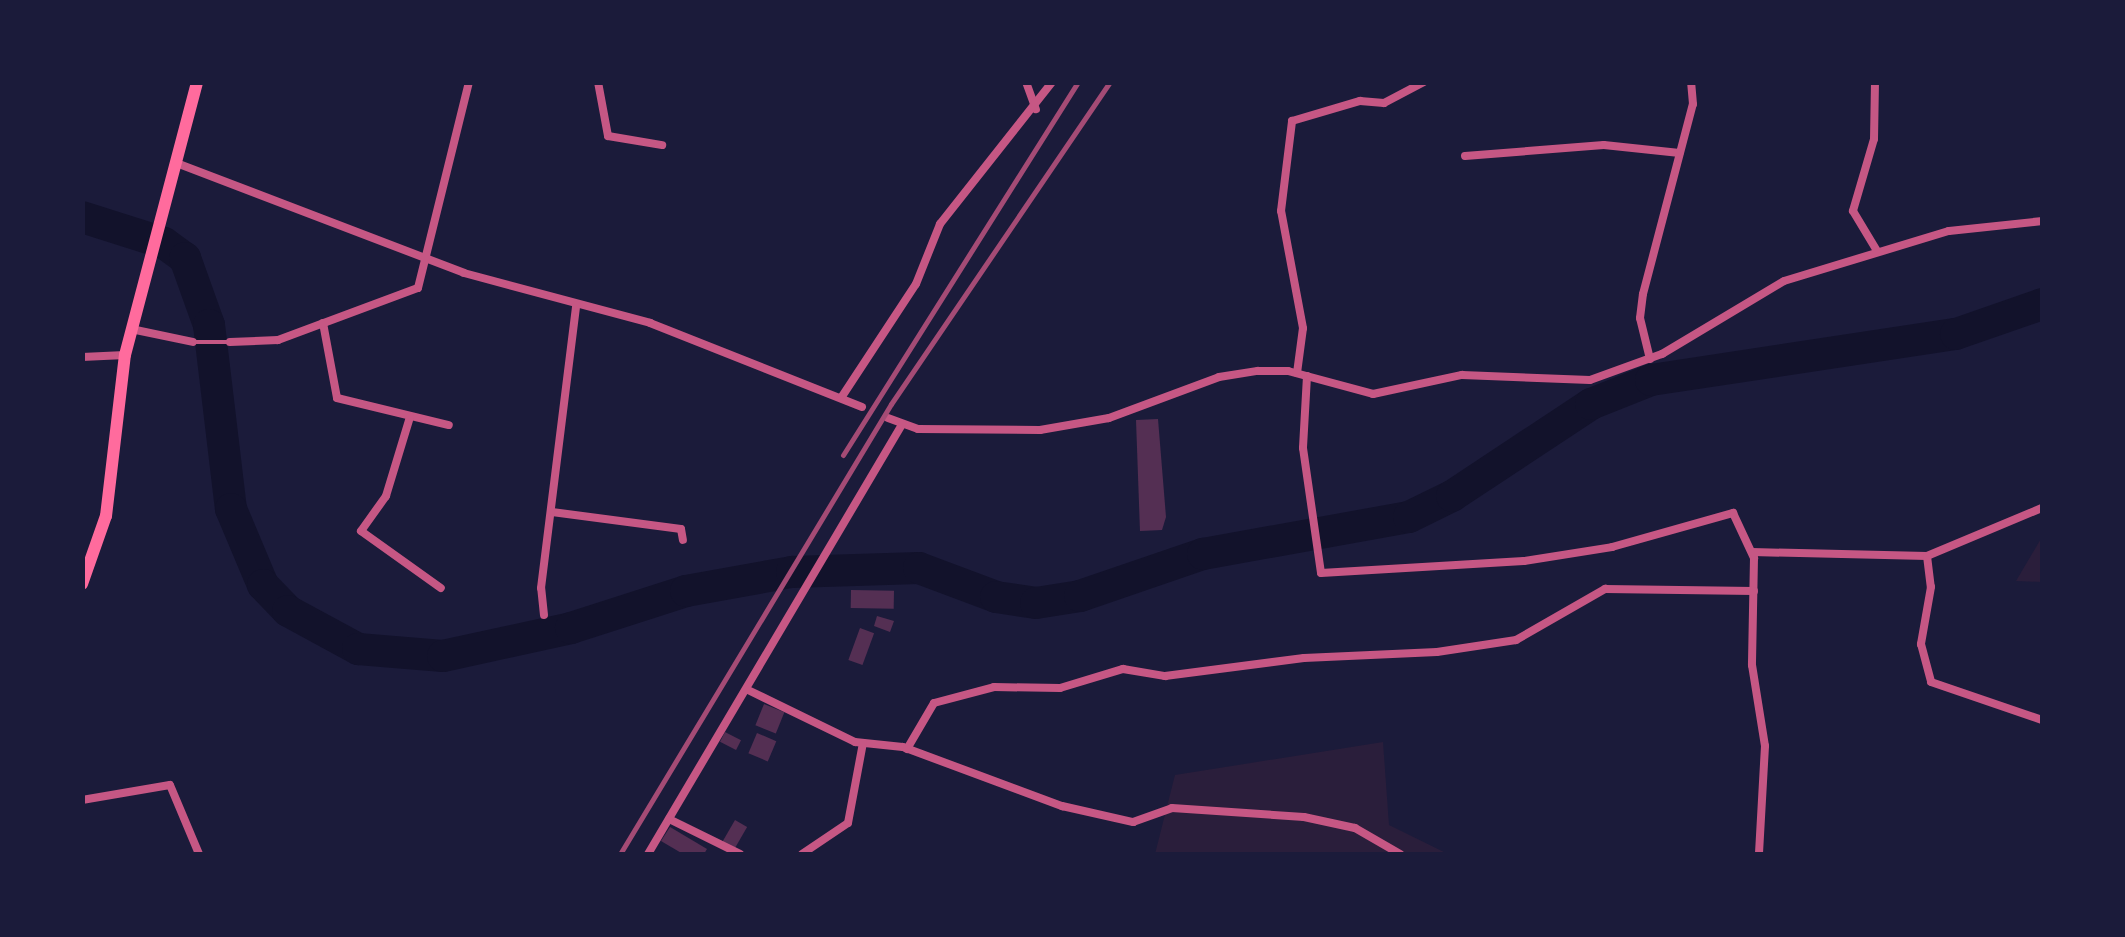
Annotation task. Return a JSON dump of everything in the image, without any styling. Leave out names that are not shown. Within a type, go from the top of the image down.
[{"type":"main road","points":[[82,584],[106,516],[125,355],[179,164],[197,82]]},
{"type":"street","points":[[230,342],[278,340],[418,288],[429,260],[469,82]]},
{"type":"street","points":[[598,82],[608,136],[662,145]]},
{"type":"street","points":[[1026,82],[1036,108]]},
{"type":"street","points":[[841,398],[916,284],[940,224],[1036,108],[1052,82]]},
{"type":"street","points":[[1297,373],[1302,328],[1282,211],[1292,121],[1360,101],[1384,102],[1424,82]]},
{"type":"street","points":[[1650,359],[1640,318],[1643,294],[1693,104],[1691,82]]},
{"type":"street","points":[[1876,82],[1874,139],[1853,210],[1878,251]]},
{"type":"street","points":[[1464,156],[1587,146],[1680,152]]},
{"type":"street","points":[[179,164],[429,260],[576,305],[650,322],[862,407]]},
{"type":"street","points":[[888,418],[902,425],[1040,430],[1109,418],[1220,376],[1297,373],[1373,394],[1462,375],[1590,380],[1650,359],[1784,280],[1949,232],[2042,221]]},
{"type":"street","points":[[544,614],[576,305]]},
{"type":"street","points":[[323,323],[337,398],[449,425]]},
{"type":"street","points":[[131,329],[193,342]]},
{"type":"street","points":[[82,358],[125,355]]},
{"type":"street","points":[[1307,376],[1309,520],[1314,558],[1321,573],[1524,560],[1612,547],[1733,513],[1752,552],[1752,665],[1765,746],[1760,854]]},
{"type":"street","points":[[410,417],[386,496],[360,531],[441,588]]},
{"type":"street","points":[[648,854],[800,606],[902,425]]},
{"type":"street","points":[[1752,552],[1927,556],[2042,508]]},
{"type":"street","points":[[552,512],[681,528],[683,540]]},
{"type":"street","points":[[1927,556],[1931,587],[1921,644],[1931,682],[2042,720]]},
{"type":"street","points":[[907,749],[934,703],[994,688],[1060,688],[1123,669],[1166,676],[1516,640],[1605,589],[1754,591]]},
{"type":"street","points":[[748,690],[864,743],[907,749],[1062,806],[1133,822],[1172,808],[1304,817],[1355,828],[1400,854]]},
{"type":"street","points":[[802,854],[848,823],[864,743]]},
{"type":"street","points":[[82,800],[170,785],[199,854]]},
{"type":"street","points":[[669,819],[740,854]]},
{"type":"lane","points":[[193,342],[230,342]]},
{"type":"shaded area","points":[[2042,537],[2042,582],[2016,581]]},
{"type":"shaded area","points":[[1383,742],[1389,825],[1448,854],[1155,854],[1175,775]]},
{"type":"building","points":[[1158,419],[1166,517],[1162,530],[1140,531],[1136,420]]},
{"type":"building","points":[[851,590],[894,591],[894,609],[851,608]]},
{"type":"building","points":[[877,616],[894,621],[890,632],[874,626]]},
{"type":"building","points":[[860,628],[874,633],[862,665],[848,660]]},
{"type":"building","points":[[764,704],[784,712],[776,734],[755,725]]},
{"type":"building","points":[[725,732],[741,740],[736,750],[720,742]]},
{"type":"building","points":[[757,733],[776,741],[768,761],[748,753]]},
{"type":"building","points":[[735,820],[747,827],[734,850],[722,843]]},
{"type":"building","points":[[670,827],[707,849],[704,854],[683,854],[661,841]]},
{"type":"waterway","points":[[82,217],[164,243],[185,258],[209,325],[231,509],[263,585],[288,611],[358,649],[443,656],[571,628],[686,591],[792,572],[919,568],[996,597],[1036,603],[1080,596],[1203,554],[1409,517],[1452,496],[1591,404],[1651,380],[1956,334],[2042,304]]},
{"type":"railway","points":[[843,455],[1078,82]]},
{"type":"railway","points":[[620,854],[891,404],[1110,82]]}]
